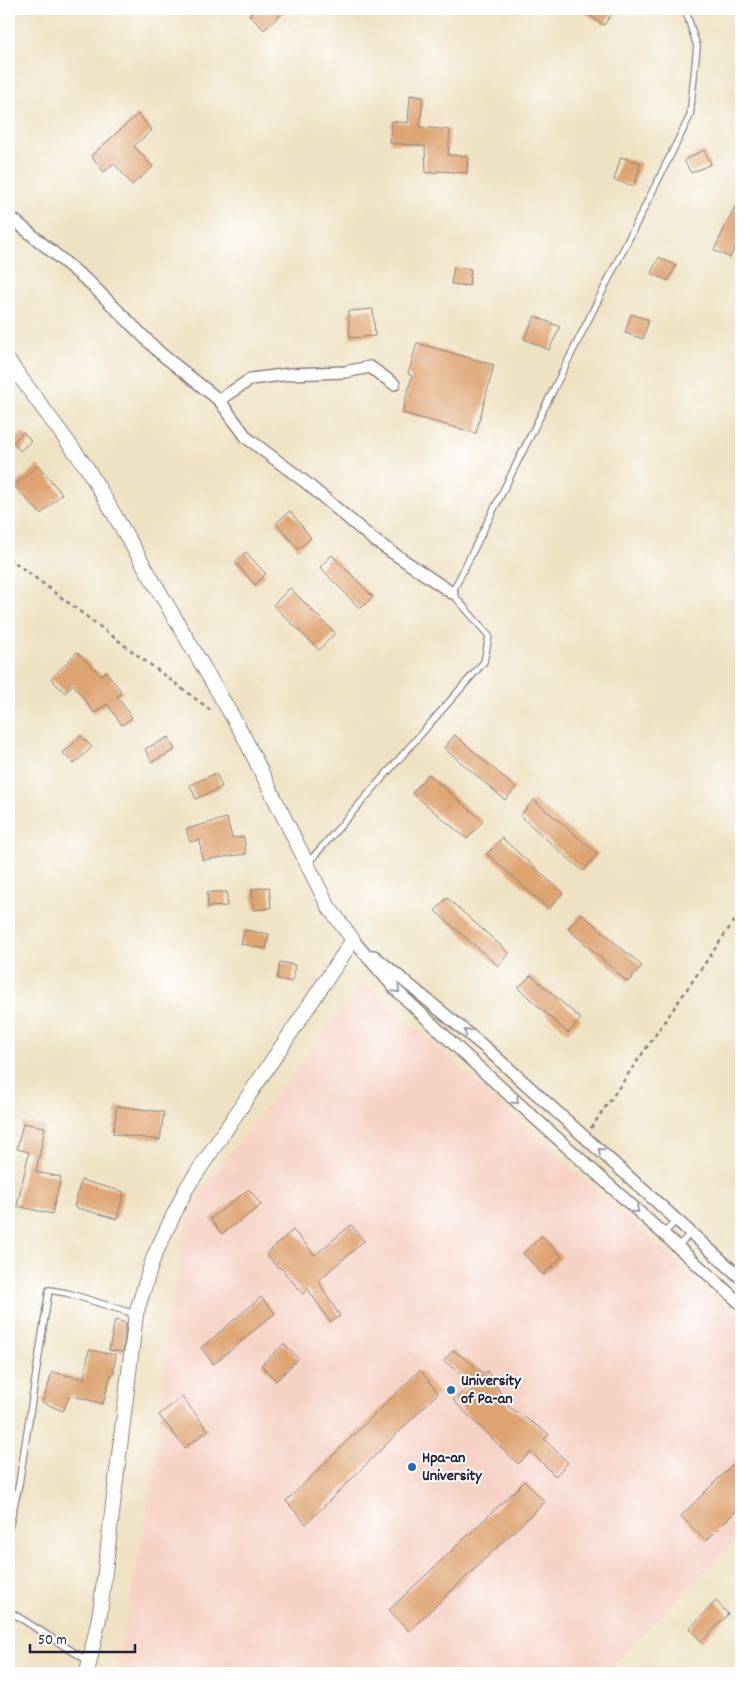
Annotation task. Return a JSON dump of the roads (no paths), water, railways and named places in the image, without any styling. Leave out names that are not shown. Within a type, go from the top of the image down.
[{"type":"street","points":[[9,216],[90,283],[160,353],[219,400],[247,438],[304,481],[374,540],[452,593]]},
{"type":"street","points":[[9,362],[87,468],[242,733],[328,906],[353,940],[396,990],[475,1064],[741,1304]]},
{"type":"street","points":[[219,400],[251,379],[290,374],[345,372],[370,367],[394,384]]},
{"type":"street","points":[[353,940],[410,984],[487,1049],[741,1278]]},
{"type":"street","points":[[89,1668],[100,1613],[136,1314],[154,1256],[186,1189],[353,940]]},
{"type":"street","points":[[475,1064],[487,1049]]},
{"type":"lane","points":[[307,864],[484,662],[489,636],[452,593],[690,116],[697,46],[685,9]]},
{"type":"lane","points":[[663,1234],[677,1220]]},
{"type":"lane","points":[[678,1247],[691,1233]]},
{"type":"lane","points":[[9,1528],[19,1484],[49,1290],[67,1293],[136,1314]]},
{"type":"lane","points":[[9,1611],[89,1668]]},
{"type":"place","name":"University of Pa-an","points":[[451,1390]]},
{"type":"place","name":"Hpa-an University","points":[[412,1467]]}]
